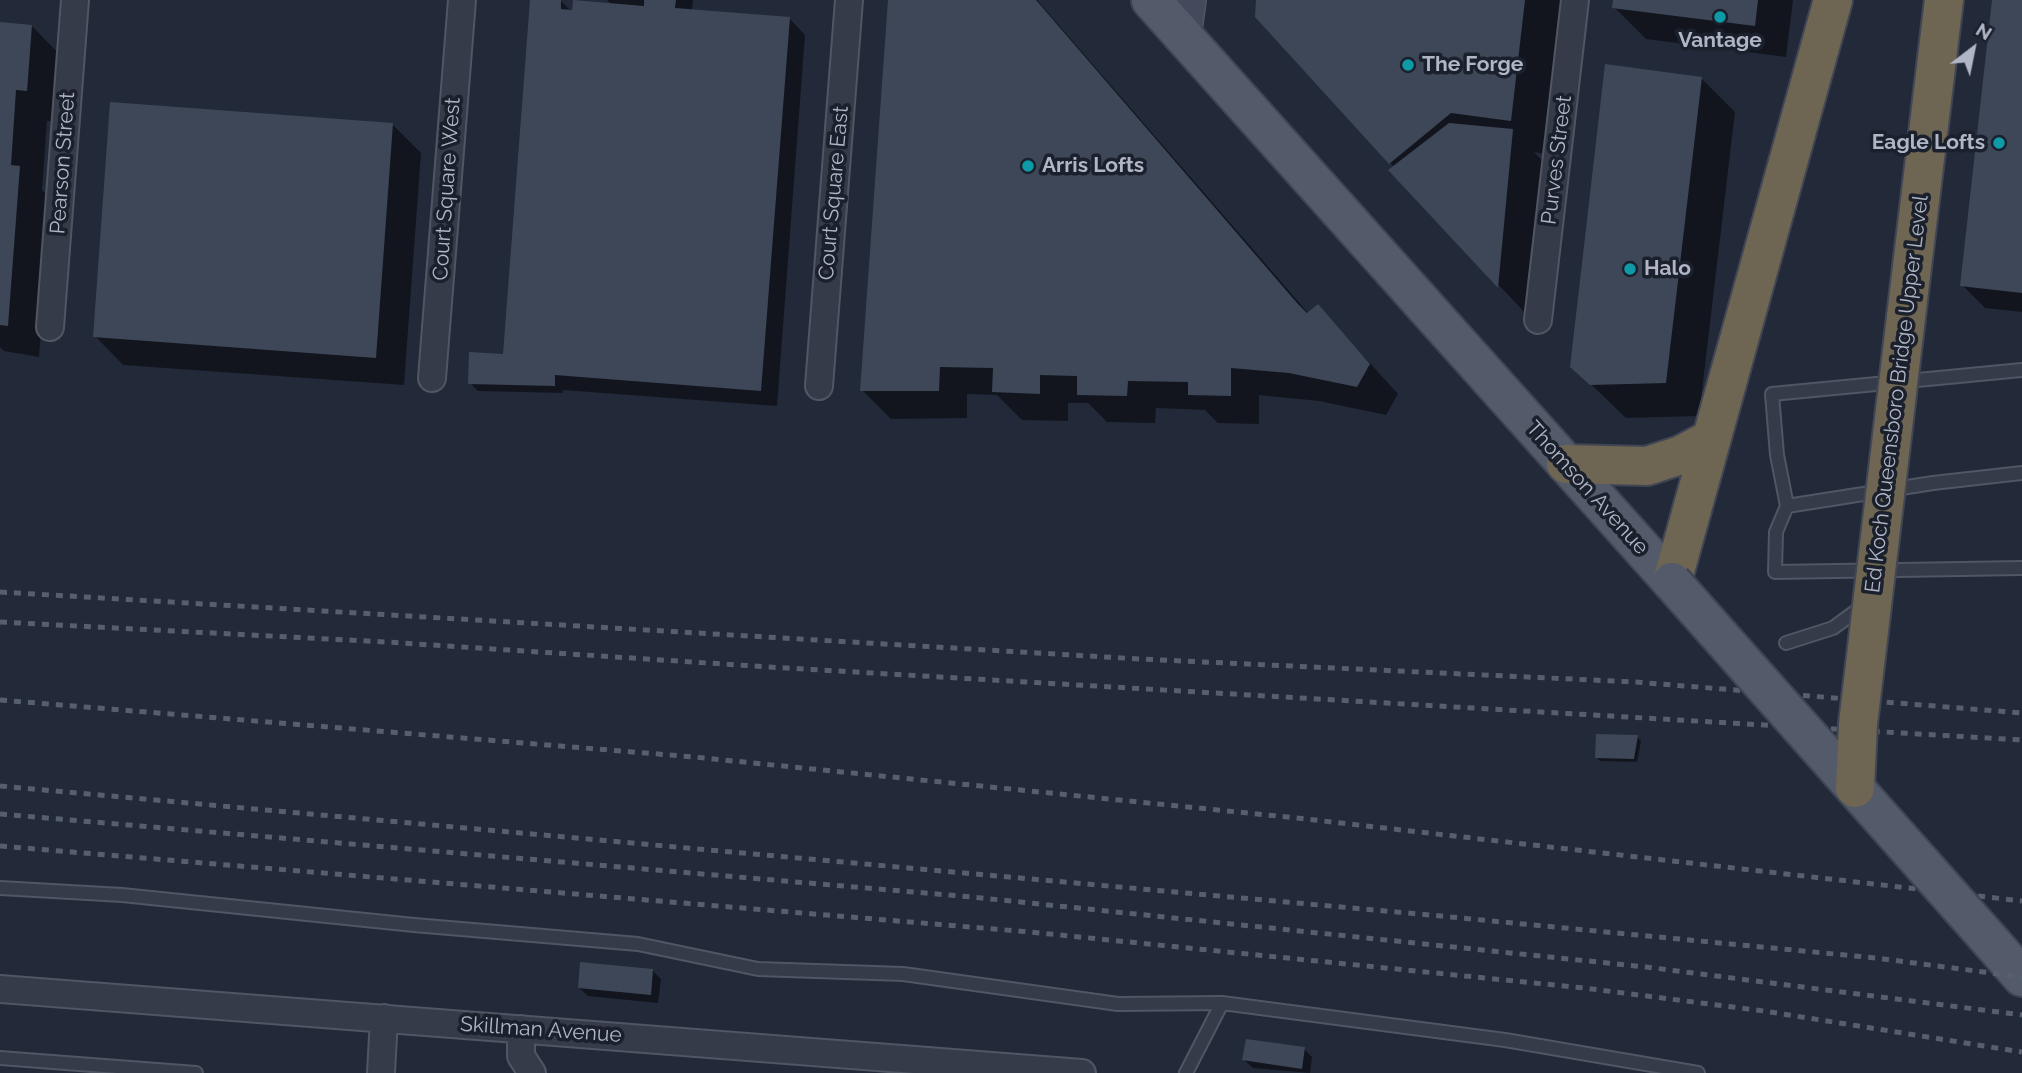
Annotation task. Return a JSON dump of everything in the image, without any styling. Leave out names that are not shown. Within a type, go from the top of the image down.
[{"type":"highway","points":[[1672,582],[1833,0]]},
{"type":"highway","name":"Ed Koch Queensboro Bridge Upper Level","points":[[1855,788],[1858,724],[1944,0]]},
{"type":"highway","points":[[1566,464],[1647,466],[1681,455],[1711,439]]},
{"type":"main road","name":"Thomson Avenue","points":[[1151,0],[1185,18],[1426,307],[2022,977]]},
{"type":"street","name":"Pearson Street","points":[[50,327],[75,0]]},
{"type":"street","name":"Court Square West","points":[[432,378],[462,0]]},
{"type":"street","name":"Court Square East","points":[[819,386],[849,0]]},
{"type":"street","name":"Purves Street","points":[[1538,320],[1575,0]]},
{"type":"street","points":[[1908,357],[1950,0]]},
{"type":"street","points":[[0,989],[0,1000]]},
{"type":"street","name":"Skillman Avenue","points":[[0,989],[1082,1073]]},
{"type":"street","points":[[381,1073],[384,1018]]},
{"type":"street","points":[[521,1029],[522,1056],[532,1073]]},
{"type":"lane","points":[[2022,370],[1772,394],[1777,455],[1787,506],[1776,532],[1775,572],[2022,569]]},
{"type":"lane","points":[[1787,506],[1933,483],[2022,473]]},
{"type":"lane","points":[[1786,643],[1833,628],[1873,597]]},
{"type":"lane","points":[[0,888],[122,895],[414,925],[638,944],[758,969],[903,974],[1118,1004],[1222,1003],[1505,1040],[1698,1073]]},
{"type":"lane","points":[[1186,1073],[1222,1003]]},
{"type":"lane","points":[[0,1058],[196,1073]]},
{"type":"building","points":[[530,0],[561,0],[561,9],[572,10],[573,0],[644,6],[644,0],[676,0],[675,8],[790,17],[761,391],[555,375],[555,386],[468,384],[469,352],[503,354]]},
{"type":"building","name":"Arris Lofts","points":[[888,0],[1036,0],[1297,303],[1307,313],[1318,304],[1370,364],[1357,387],[1289,373],[1231,368],[1231,396],[1188,395],[1188,382],[1128,381],[1127,396],[1077,395],[1077,376],[1040,375],[1040,394],[992,392],[993,368],[940,367],[939,391],[860,391]]},
{"type":"building","name":"The Forge","points":[[1256,0],[1525,0],[1511,121],[1451,113],[1389,164],[1255,17]]},
{"type":"building","name":"Vantage","points":[[1613,0],[1758,0],[1755,26],[1612,8]]},
{"type":"building","name":"Eagle Lofts","points":[[1992,0],[2022,0],[2022,293],[1960,286]]},
{"type":"building","points":[[0,22],[32,25],[27,91],[16,90],[11,165],[20,166],[8,326],[0,325]]},
{"type":"building","name":"Halo","points":[[1605,64],[1702,77],[1666,383],[1590,385],[1570,367]]},
{"type":"building","points":[[110,102],[393,123],[376,358],[93,337]]},
{"type":"building","points":[[1449,123],[1513,129],[1498,288],[1388,170]]},
{"type":"building","points":[[1596,734],[1638,735],[1634,759],[1595,758]]},
{"type":"building","points":[[580,962],[653,969],[651,995],[578,988]]},
{"type":"building","points":[[1246,1039],[1305,1047],[1302,1069],[1242,1060]]},
{"type":"railway","points":[[0,592],[1140,659],[1635,682],[2022,713]]},
{"type":"railway","points":[[0,622],[386,642],[2022,740]]},
{"type":"railway","points":[[0,700],[694,757],[1297,818],[2022,901]]},
{"type":"railway","points":[[0,786],[1430,915],[1876,958],[2022,977]]},
{"type":"railway","points":[[0,814],[972,897],[1646,967],[2022,1015]]},
{"type":"railway","points":[[0,846],[1030,932],[1584,988],[1764,1011],[2022,1052]]},
{"type":"place","name":"Vantage","points":[[1720,17]]},
{"type":"place","name":"The Forge","points":[[1408,65]]},
{"type":"place","name":"Eagle Lofts","points":[[1999,143]]},
{"type":"place","name":"Arris Lofts","points":[[1028,166]]},
{"type":"place","name":"Halo","points":[[1630,269]]}]
